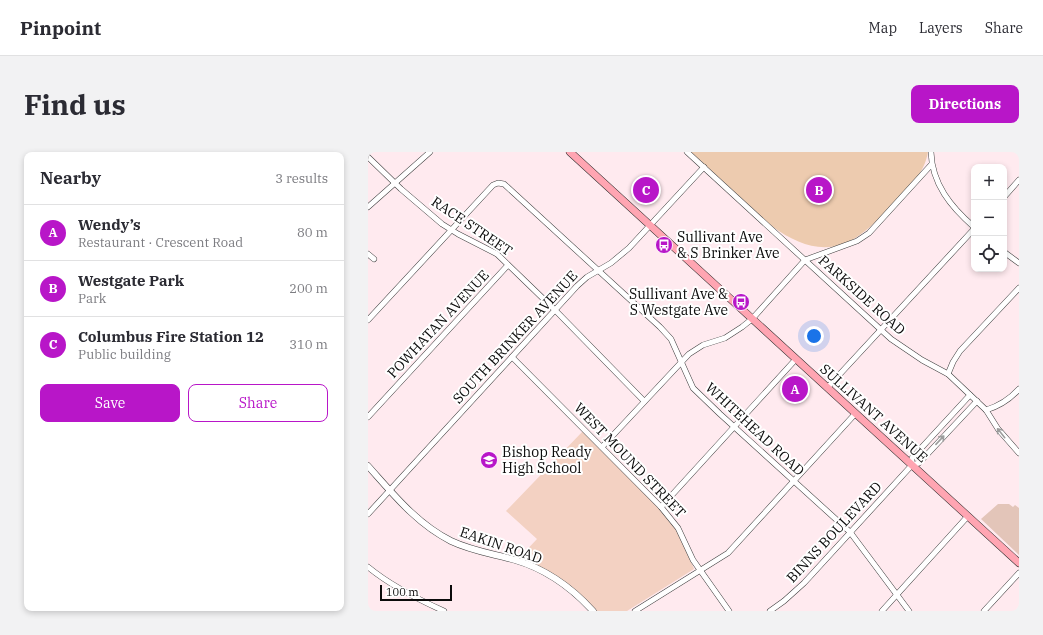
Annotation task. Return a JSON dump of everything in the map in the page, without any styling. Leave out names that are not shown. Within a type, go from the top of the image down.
[{"type":"main road","name":"SULLIVANT AVENUE","points":[[570,152],[855,414],[1019,562]]},
{"type":"street","points":[[368,207],[430,152]]},
{"type":"street","name":"PARKSIDE ROAD","points":[[687,152],[891,339],[907,351],[948,374],[986,410],[998,429],[1019,453]]},
{"type":"street","points":[[931,152],[932,165],[936,178],[950,204],[971,225]]},
{"type":"street","name":"RACE STREET","points":[[368,157],[420,205],[451,230],[497,254],[644,401]]},
{"type":"street","points":[[602,447],[681,361],[695,349],[725,338],[752,319],[805,260],[857,241],[869,234],[932,165]]},
{"type":"street","name":"SOUTH BRINKER AVENUE","points":[[368,514],[577,286],[587,277],[615,260],[629,248],[704,167]]},
{"type":"street","points":[[1007,194],[1019,180]]},
{"type":"street","name":"WHITEHEAD ROAD","points":[[451,230],[493,185],[501,183],[506,186],[660,326],[671,339],[684,371],[693,388],[850,532],[908,611]]},
{"type":"street","points":[[368,320],[451,230]]},
{"type":"street","points":[[827,388],[971,231]]},
{"type":"street","points":[[368,254],[374,259]]},
{"type":"street","points":[[1007,254],[1019,263]]},
{"type":"street","name":"POWHATAN AVENUE","points":[[368,417],[508,265]]},
{"type":"street","points":[[948,374],[960,351],[1019,288]]},
{"type":"street","name":"WEST MOUND STREET","points":[[512,357],[661,507],[682,533],[693,560],[729,611]]},
{"type":"street","points":[[661,507],[796,359]]},
{"type":"street","points":[[986,410],[994,408],[1012,396],[1019,389]]},
{"type":"street","name":"BINNS BOULEVARD","points":[[912,465],[912,458],[970,395]]},
{"type":"street","name":"BINNS BOULEVARD","points":[[770,611],[804,583],[912,465],[919,463],[976,401]]},
{"type":"street","points":[[635,611],[728,553],[855,414]]},
{"type":"street","name":"EAKIN ROAD","points":[[368,466],[414,515],[442,536],[466,547],[516,560],[547,574],[572,591],[593,611]]},
{"type":"street","points":[[882,611],[968,516]]},
{"type":"street","points":[[368,567],[405,593],[444,611]]},
{"type":"street","points":[[984,611],[1019,573]]},
{"type":"shaded area","points":[[691,152],[928,152],[923,167],[915,180],[875,223],[850,241],[839,245],[816,247],[794,240],[773,227]]},
{"type":"shaded area","points":[[583,431],[666,515],[678,531],[694,569],[627,611],[597,611],[570,586],[541,568],[519,558],[537,539],[506,511]]},
{"type":"shaded area","points":[[998,504],[1009,504],[1013,507],[1015,505],[1019,508],[1019,555],[981,519]]},
{"type":"place","name":"Columbus Fire Station 12","points":[[646,190]]},
{"type":"place","name":"Westgate Park","points":[[819,190]]},
{"type":"place","name":"Sullivant Ave & S Brinker Ave","points":[[664,245]]},
{"type":"place","name":"Sullivant Ave & S Westgate Ave","points":[[741,302]]},
{"type":"place","name":"Wendy’s","points":[[795,389]]},
{"type":"place","name":"Bishop Ready High School","points":[[489,460]]}]
